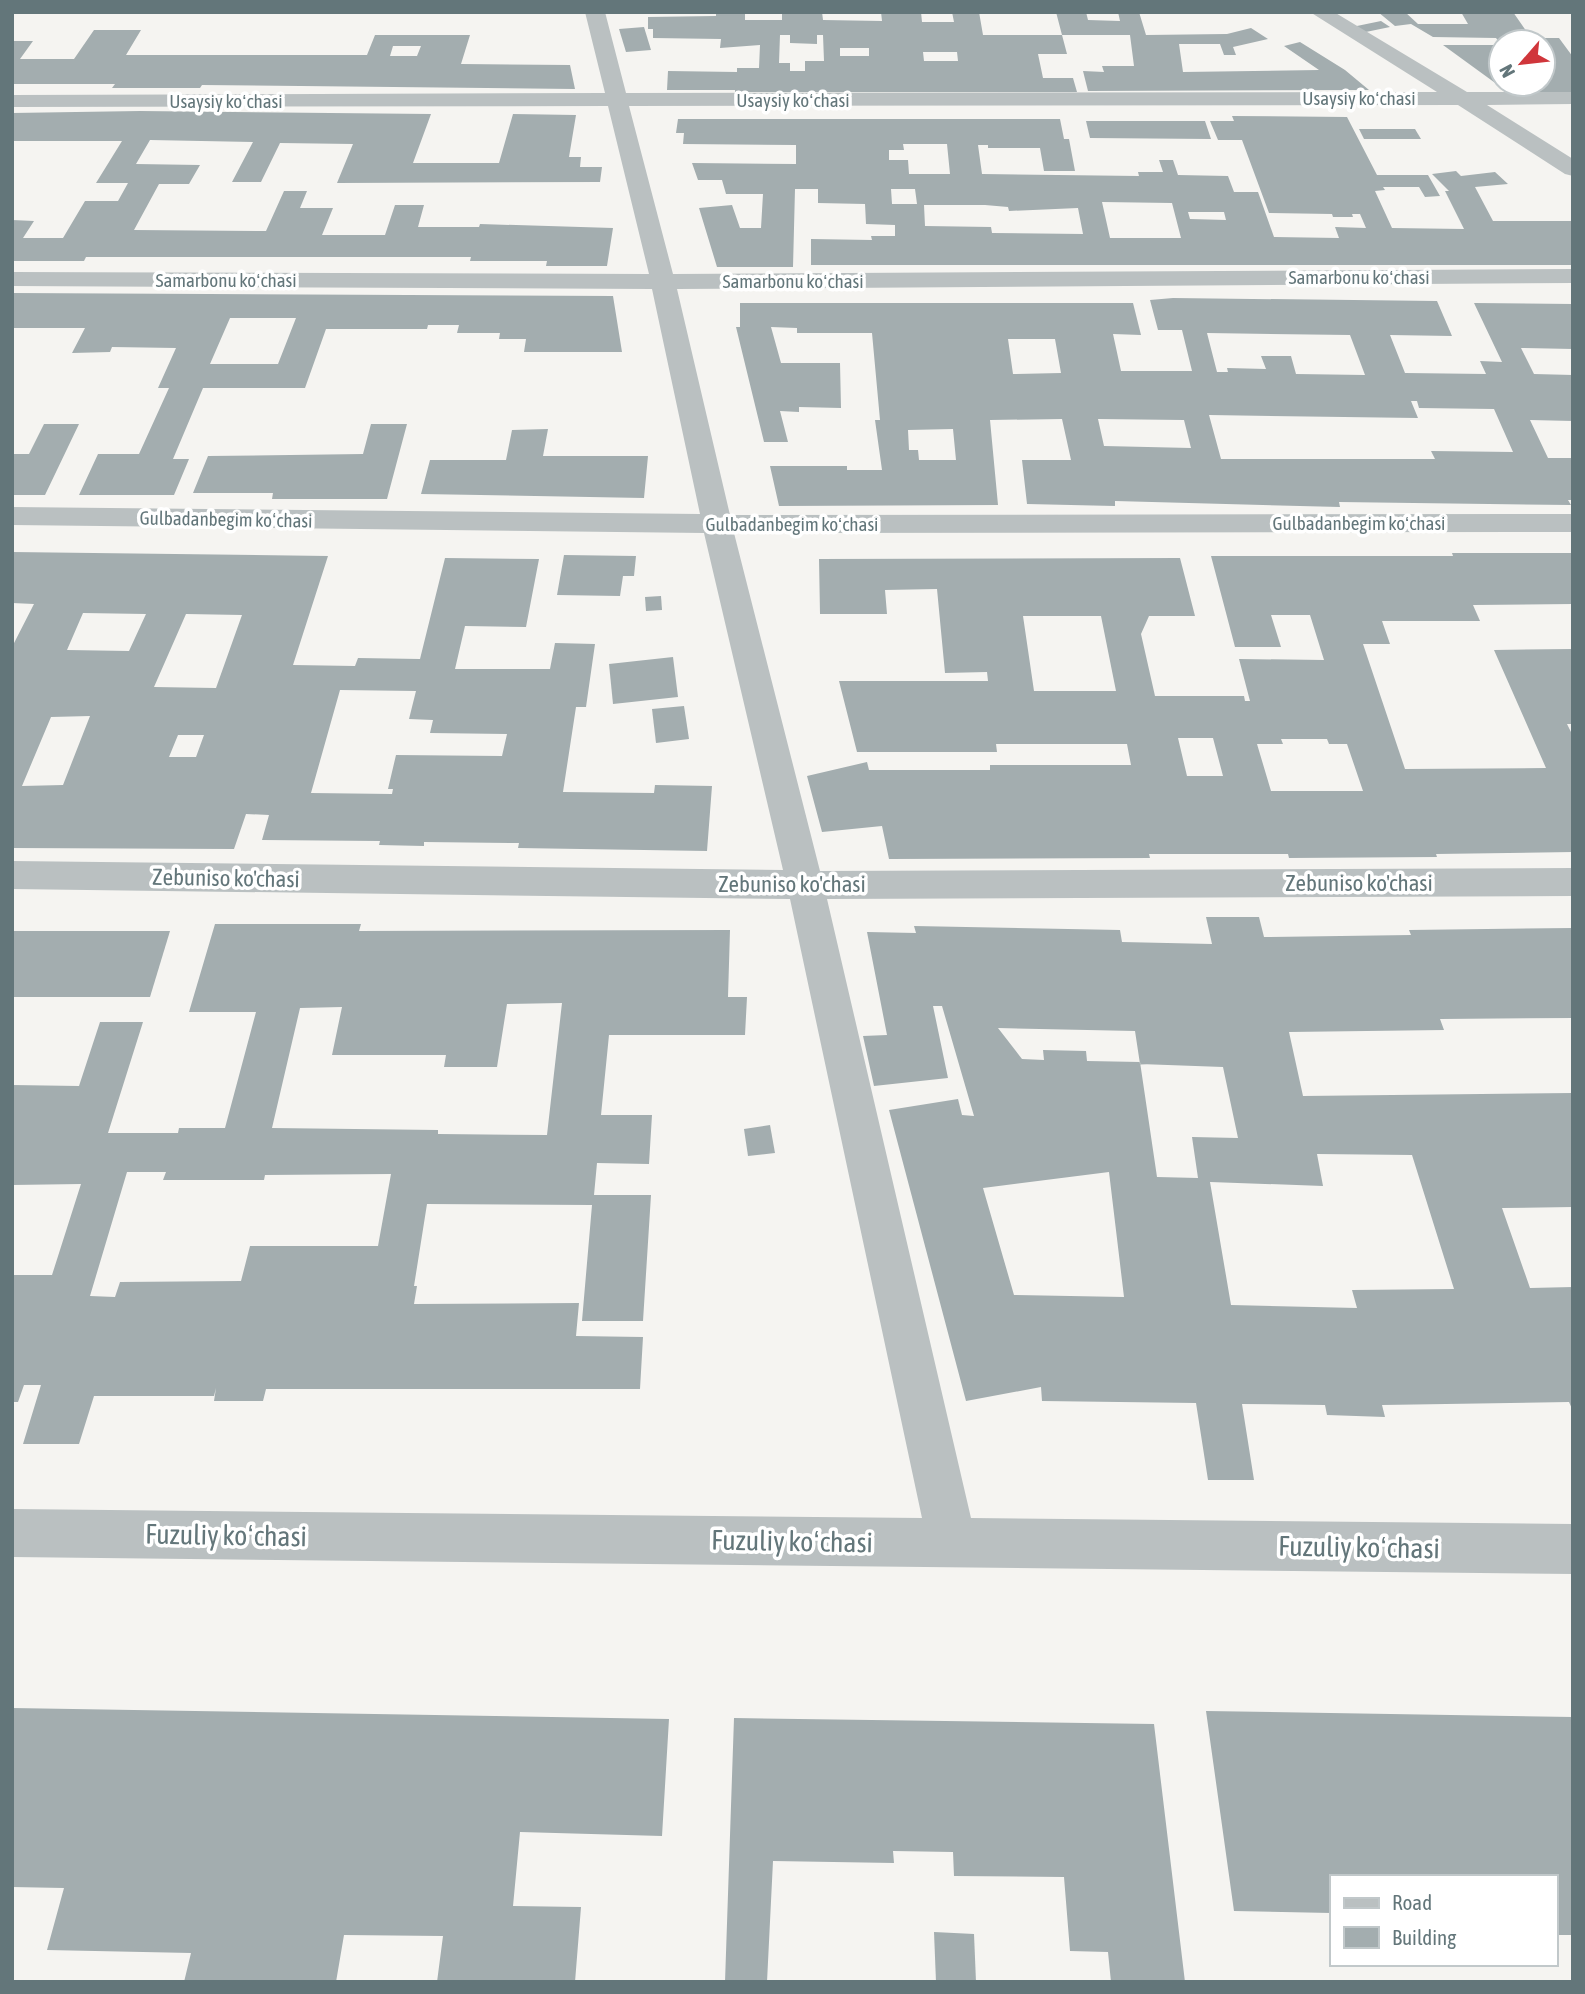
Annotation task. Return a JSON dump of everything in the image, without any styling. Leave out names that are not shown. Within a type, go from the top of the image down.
[{"type":"street","points":[[595,12],[663,282],[717,524],[805,885],[952,1543]]},
{"type":"street","points":[[1320,12],[1573,169]]},
{"type":"street","name":"Usaysiy koʻchasi","points":[[12,101],[1573,98]]},
{"type":"street","name":"Samarbonu koʻchasi","points":[[12,279],[663,282],[1573,276]]},
{"type":"street","name":"Gulbadanbegim koʻchasi","points":[[12,516],[717,524],[1573,523]]},
{"type":"street","name":"Zebuniso ko'chasi","points":[[12,876],[805,885],[1573,882]]},
{"type":"street","name":"Fuzuliy koʻchasi","points":[[12,1533],[1573,1549]]},
{"type":"building","points":[[716,12],[745,12],[745,20],[782,20],[782,12],[822,12],[823,20],[882,21],[881,12],[921,12],[922,22],[954,22],[952,12],[979,12],[983,35],[1062,35],[1067,54],[1038,54],[1043,78],[1073,78],[1077,92],[667,90],[668,71],[737,72],[737,68],[759,68],[760,45],[720,48],[721,39],[653,38],[653,29],[648,29],[648,17],[716,16]],"holes":[[[780,35],[790,35],[790,43],[817,44],[817,35],[823,35],[824,61],[805,61],[805,71],[790,71],[790,63],[779,63]],[[840,48],[869,48],[869,56],[840,56]],[[923,52],[957,52],[958,61],[924,61]]]},
{"type":"building","points":[[1056,12],[1086,12],[1088,20],[1120,21],[1118,12],[1139,12],[1146,35],[1227,34],[1251,28],[1268,39],[1233,47],[1236,55],[1224,55],[1220,44],[1179,44],[1183,72],[1319,70],[1284,46],[1300,42],[1345,70],[1369,90],[1088,91],[1083,71],[1104,72],[1102,66],[1134,66],[1130,35],[1062,35]]},
{"type":"building","points":[[1378,12],[1405,12],[1418,24],[1468,24],[1461,12],[1513,12],[1524,28],[1487,28],[1487,38],[1433,37],[1411,24],[1395,26]]},
{"type":"building","points":[[1381,21],[1390,27],[1361,33],[1352,27]]},
{"type":"building","points":[[644,27],[651,50],[626,52],[619,29]]},
{"type":"building","points":[[94,30],[141,30],[126,55],[367,55],[375,35],[470,35],[461,64],[570,65],[575,89],[202,85],[200,88],[112,88],[115,84],[12,84],[12,41],[33,41],[20,59],[74,59]],"holes":[[[393,46],[421,46],[417,56],[390,56]]]},
{"type":"building","points":[[1557,38],[1573,57],[1573,93],[1557,93]]},
{"type":"building","points":[[1443,45],[1487,45],[1487,77]]},
{"type":"building","points":[[140,111],[431,114],[413,163],[499,163],[513,114],[576,115],[569,157],[581,157],[580,167],[602,167],[600,182],[337,183],[353,144],[280,143],[261,182],[232,182],[253,142],[150,140],[136,164],[200,165],[189,184],[159,184],[134,230],[266,231],[284,191],[307,191],[300,208],[333,208],[322,235],[385,235],[395,205],[424,205],[418,227],[479,227],[480,224],[613,228],[607,266],[546,266],[547,261],[470,261],[471,257],[86,257],[84,261],[12,261],[12,220],[34,221],[23,238],[63,238],[85,201],[118,201],[128,183],[96,183],[122,141],[12,141],[12,113]]},
{"type":"building","points":[[1232,116],[1347,117],[1377,175],[1428,175],[1440,196],[1425,197],[1419,187],[1383,187],[1385,190],[1375,191],[1392,228],[1464,229],[1445,191],[1449,191],[1432,174],[1456,171],[1461,176],[1495,172],[1508,184],[1475,187],[1493,221],[1573,221],[1573,265],[811,265],[811,239],[872,240],[871,236],[895,236],[895,225],[866,224],[865,204],[818,203],[818,189],[795,189],[793,267],[717,267],[699,208],[732,205],[740,228],[761,228],[763,194],[726,194],[722,180],[698,180],[692,163],[796,164],[796,145],[683,144],[684,133],[676,133],[678,119],[1060,119],[1064,139],[1069,139],[1075,171],[1044,171],[1040,148],[988,148],[988,145],[978,145],[982,174],[1139,176],[1138,172],[1163,172],[1159,160],[1173,160],[1178,175],[1228,176],[1234,192],[1258,192],[1274,237],[1339,238],[1335,227],[1366,228],[1360,214],[1352,214],[1353,217],[1333,217],[1332,214],[1269,213],[1242,140],[1218,140],[1210,121],[1234,121]],"holes":[[[903,144],[947,144],[950,174],[909,174],[908,160],[889,160],[889,150],[904,150]],[[891,189],[915,189],[917,204],[892,204]],[[1102,202],[1172,203],[1181,238],[1110,238]],[[924,205],[985,205],[1008,207],[1009,211],[1078,208],[1083,234],[992,233],[991,227],[925,226]],[[1188,212],[1224,212],[1226,220],[1190,219]]]},
{"type":"building","points":[[1086,121],[1205,121],[1211,139],[1090,138]]},
{"type":"building","points":[[1359,129],[1415,129],[1421,139],[1364,139]]},
{"type":"building","points":[[12,293],[613,296],[622,352],[524,352],[526,339],[499,339],[500,333],[457,333],[459,325],[428,325],[427,329],[326,329],[305,388],[203,388],[173,459],[189,459],[174,495],[79,495],[98,454],[139,454],[169,388],[158,388],[176,348],[112,347],[110,352],[72,353],[85,328],[12,328]],"holes":[[[230,318],[296,318],[278,364],[210,364]]]},
{"type":"building","points":[[1150,300],[1437,301],[1452,336],[1390,335],[1405,373],[1486,374],[1480,361],[1502,362],[1474,303],[1573,304],[1573,349],[1521,348],[1534,374],[1573,375],[1573,421],[1530,420],[1548,458],[1573,458],[1573,500],[1568,500],[1571,505],[1339,502],[1340,507],[1115,501],[1115,506],[1027,504],[1022,460],[1071,460],[1062,419],[990,420],[998,505],[779,506],[770,466],[847,466],[847,470],[882,470],[875,420],[880,420],[872,333],[797,333],[797,328],[771,327],[781,363],[840,363],[841,408],[799,407],[799,412],[780,411],[788,442],[764,442],[736,327],[740,327],[740,303],[1133,303],[1141,335],[1113,334],[1121,371],[1192,371],[1182,330],[1158,330]],"holes":[[[1207,333],[1350,335],[1365,375],[1296,374],[1291,356],[1261,356],[1266,369],[1227,368],[1228,372],[1217,372]],[[1008,339],[1055,339],[1061,373],[1013,374]],[[1411,401],[1417,401],[1419,408],[1494,409],[1513,452],[1431,451],[1435,459],[1221,459],[1209,415],[1418,418]],[[1098,419],[1184,420],[1191,448],[1104,446]],[[953,429],[956,460],[919,460],[918,450],[909,450],[908,430]]]},
{"type":"building","points":[[44,424],[79,424],[45,495],[12,495],[12,454],[29,454]]},
{"type":"building","points":[[371,424],[407,424],[387,499],[272,499],[273,493],[193,493],[208,456],[363,454]]},
{"type":"building","points":[[548,429],[543,456],[648,456],[644,498],[421,494],[430,460],[506,460],[512,430]]},
{"type":"building","points":[[12,552],[328,556],[293,665],[355,666],[358,658],[420,659],[445,558],[539,559],[526,627],[465,626],[455,669],[550,669],[555,643],[595,644],[586,707],[576,707],[563,792],[654,793],[655,785],[712,786],[707,851],[518,848],[519,843],[424,842],[424,846],[379,845],[380,841],[262,840],[269,815],[246,814],[234,849],[12,848],[12,647],[34,604],[12,603]],"holes":[[[83,613],[146,614],[129,651],[67,650]],[[186,614],[242,615],[216,688],[154,687]],[[340,690],[416,691],[409,719],[433,720],[430,733],[507,734],[502,756],[396,755],[388,789],[393,789],[392,794],[311,793]],[[90,716],[63,785],[22,786],[51,717]],[[178,735],[204,735],[196,757],[169,757]]]},
{"type":"building","points":[[1452,553],[1573,553],[1573,604],[1473,605],[1480,621],[1382,621],[1390,644],[1363,644],[1405,769],[1546,768],[1494,650],[1573,649],[1573,724],[1567,724],[1573,736],[1573,852],[1436,854],[1437,857],[1289,858],[1288,854],[1149,854],[1150,858],[889,859],[882,826],[822,832],[807,776],[867,762],[869,770],[990,770],[990,765],[1131,765],[1127,744],[996,744],[997,752],[857,752],[839,681],[988,681],[987,672],[945,673],[937,589],[885,590],[887,614],[820,614],[819,559],[1180,558],[1195,616],[1149,616],[1141,634],[1155,696],[1244,696],[1245,701],[1250,701],[1239,659],[1324,660],[1310,615],[1271,615],[1281,647],[1235,647],[1211,556],[1453,556]],"holes":[[[1023,616],[1101,616],[1116,691],[1034,691]],[[1178,738],[1213,738],[1223,776],[1187,776]],[[1281,739],[1327,739],[1329,744],[1347,744],[1363,791],[1271,791],[1257,744],[1283,744]]]},
{"type":"building","points":[[564,555],[636,556],[634,576],[623,576],[620,596],[557,595]]},
{"type":"building","points":[[661,596],[662,610],[646,611],[645,597]]},
{"type":"building","points":[[673,657],[678,697],[613,704],[609,664]]},
{"type":"building","points":[[684,706],[689,739],[656,743],[652,709]]},
{"type":"building","points":[[1206,917],[1259,917],[1264,937],[1411,935],[1409,930],[1573,928],[1573,1018],[1440,1019],[1444,1030],[1289,1032],[1303,1096],[1573,1093],[1573,1207],[1502,1208],[1530,1288],[1573,1287],[1573,1411],[1569,1402],[1382,1405],[1385,1417],[1327,1415],[1325,1405],[1242,1404],[1254,1480],[1208,1480],[1196,1403],[1042,1401],[1041,1387],[966,1401],[889,1110],[958,1099],[962,1115],[974,1116],[942,1006],[933,1006],[948,1078],[874,1086],[863,1036],[887,1035],[867,932],[916,933],[914,926],[1120,930],[1122,942],[1212,944]],"holes":[[[998,1028],[1135,1031],[1140,1062],[1087,1061],[1086,1051],[1043,1050],[1044,1060],[1022,1059]],[[1140,1064],[1223,1067],[1238,1138],[1192,1137],[1198,1178],[1157,1177]],[[1317,1154],[1412,1155],[1454,1289],[1352,1290],[1357,1308],[1231,1305],[1210,1182],[1323,1186]],[[1109,1172],[1124,1297],[1014,1295],[983,1188]]]},
{"type":"building","points":[[215,924],[361,924],[359,931],[730,930],[728,997],[747,997],[745,1035],[609,1035],[601,1115],[652,1115],[649,1164],[597,1163],[594,1195],[651,1195],[643,1321],[582,1321],[592,1205],[427,1204],[414,1286],[417,1286],[414,1304],[579,1303],[576,1336],[643,1337],[640,1389],[266,1389],[263,1401],[214,1401],[216,1388],[214,1396],[94,1396],[79,1444],[23,1444],[41,1385],[24,1385],[18,1402],[12,1402],[12,1275],[52,1275],[81,1184],[12,1185],[12,1085],[79,1086],[100,1022],[143,1022],[108,1133],[178,1133],[179,1128],[225,1128],[256,1012],[189,1012]],"holes":[[[562,1003],[547,1135],[438,1134],[438,1130],[272,1128],[300,1008],[342,1007],[332,1055],[446,1055],[444,1067],[497,1067],[507,1004]],[[127,1172],[166,1172],[163,1180],[264,1180],[265,1175],[391,1174],[378,1246],[250,1246],[241,1281],[120,1282],[115,1297],[90,1296]]]},
{"type":"building","points":[[12,931],[170,931],[150,997],[12,997]]},
{"type":"building","points":[[770,1125],[775,1153],[748,1156],[744,1129]]},
{"type":"building","points":[[12,1708],[669,1719],[662,1836],[520,1832],[513,1906],[581,1907],[575,1982],[437,1982],[443,1936],[344,1935],[336,1982],[184,1982],[191,1953],[47,1950],[64,1888],[12,1887]]},
{"type":"building","points":[[1206,1711],[1573,1717],[1573,1935],[1557,1935],[1557,1875],[1330,1875],[1330,1913],[1234,1911]]},
{"type":"building","points":[[734,1718],[1154,1724],[1185,1982],[1111,1982],[1108,1952],[1070,1951],[1064,1877],[954,1876],[953,1852],[893,1851],[894,1863],[773,1861],[767,1982],[725,1982]]},
{"type":"building","points":[[934,1932],[974,1934],[976,1982],[936,1982]]}]
